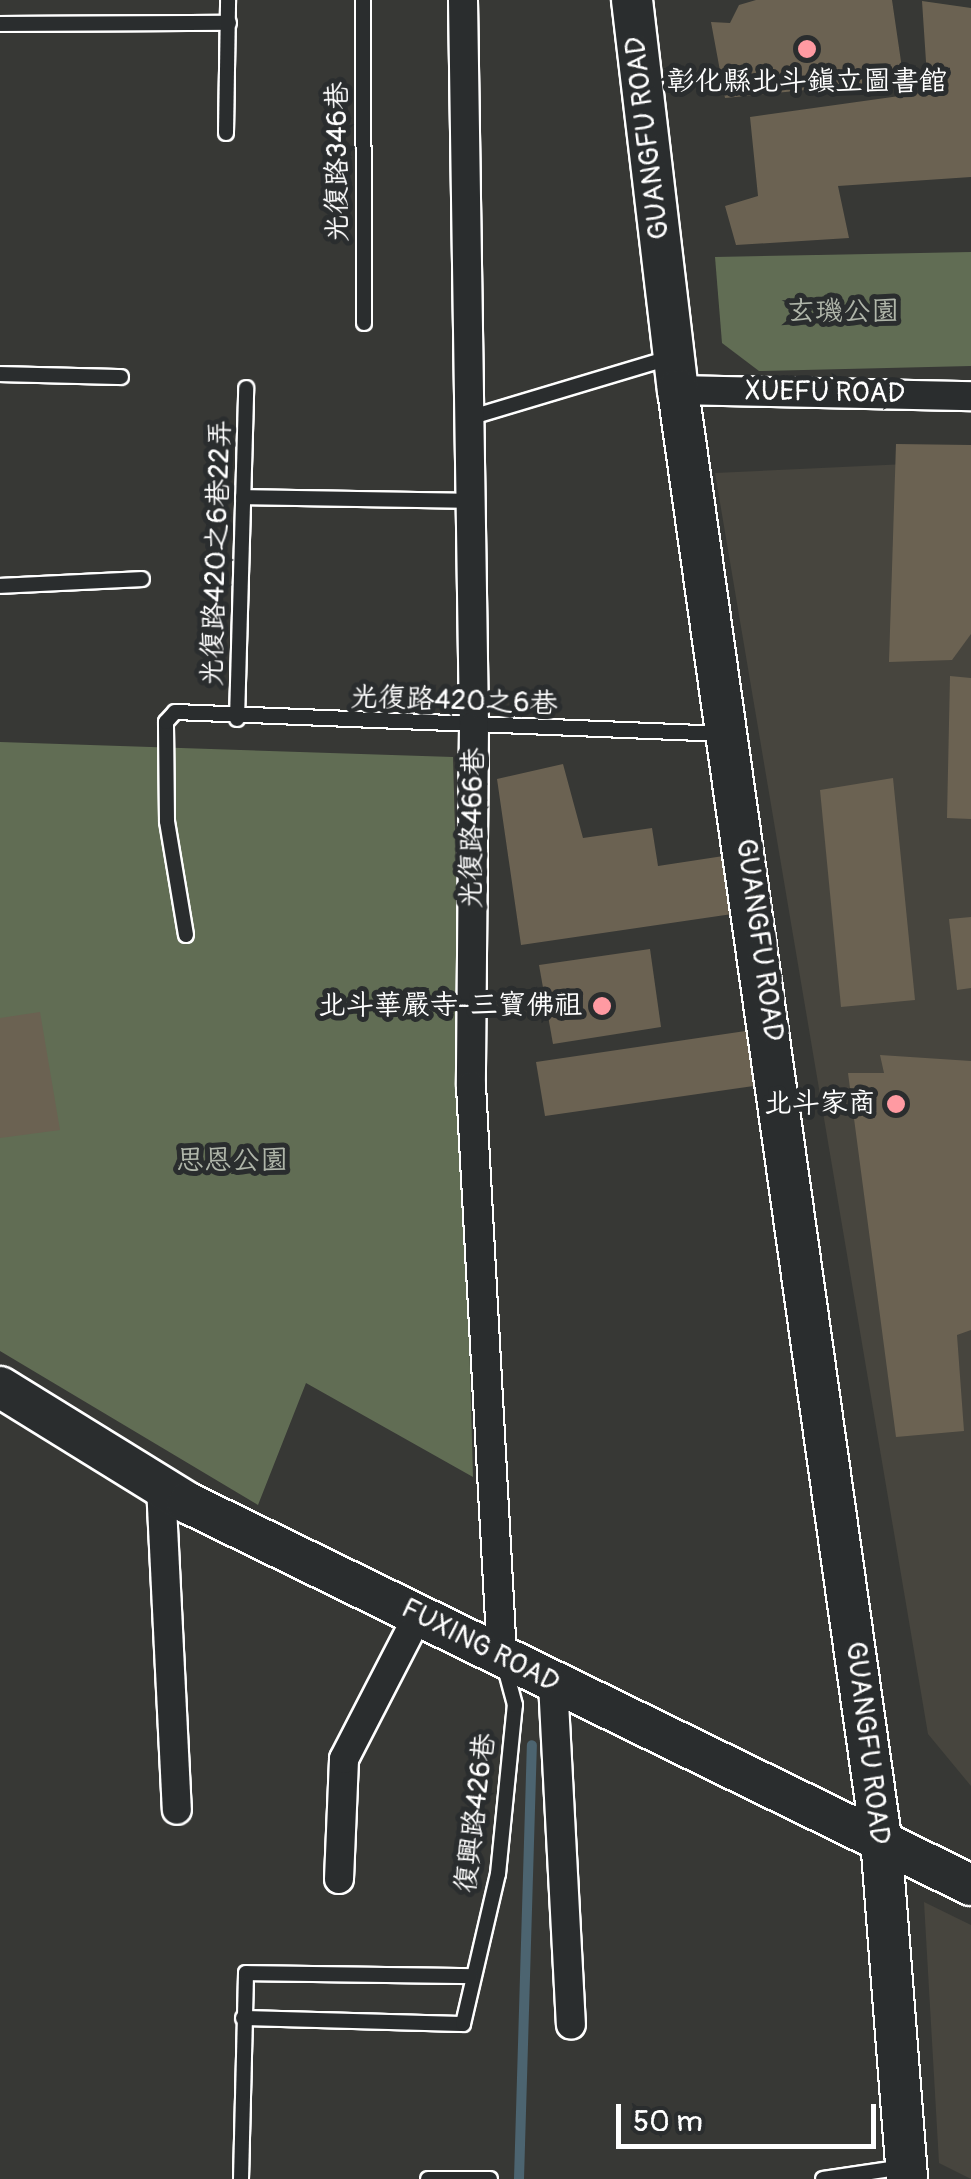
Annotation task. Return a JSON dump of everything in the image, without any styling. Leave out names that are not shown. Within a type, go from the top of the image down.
[{"type":"street","name":"光復路466巷","points":[[463,0],[472,417],[471,1086],[502,1656]]},
{"type":"street","name":"GUANGFU ROAD","points":[[632,0],[676,373],[731,734],[881,1839],[906,2173]]},
{"type":"street","name":"XUEFU ROAD","points":[[676,373],[971,396]]},
{"type":"street","name":"FUXING ROAD","points":[[0,1387],[161,1486],[553,1683],[971,1885]]},
{"type":"street","points":[[161,1486],[177,1810]]},
{"type":"street","points":[[339,1879],[344,1759],[419,1614]]},
{"type":"street","points":[[553,1683],[571,2025]]},
{"type":"lane","points":[[226,133],[228,0]]},
{"type":"lane","name":"光復路346巷","points":[[362,0],[364,323]]},
{"type":"lane","points":[[0,24],[229,23]]},
{"type":"lane","points":[[472,417],[676,373]]},
{"type":"lane","points":[[0,374],[121,377]]},
{"type":"lane","name":"光復路420之6巷22弄","points":[[237,719],[246,388]]},
{"type":"lane","points":[[243,497],[471,500]]},
{"type":"lane","points":[[0,586],[142,578]]},
{"type":"lane","name":"光復路420之6巷","points":[[186,935],[167,820],[166,722],[175,712],[237,719],[731,734]]},
{"type":"lane","name":"復興路426巷","points":[[243,2018],[463,2024],[498,1874],[513,1724],[502,1656]]},
{"type":"lane","points":[[241,2179],[246,1973],[472,1976]]},
{"type":"lane","points":[[823,2179],[906,2173]]},
{"type":"lane","points":[[428,2179],[490,2179]]},
{"type":"shaded area","name":"北斗家商","points":[[971,461],[971,1786],[928,1734],[715,473]]},
{"type":"shaded area","points":[[924,1902],[971,1925],[971,2179],[939,2163]]},
{"type":"green space","name":"玄璣公園","points":[[971,252],[971,366],[759,371],[722,343],[715,257]]},
{"type":"green space","name":"思恩公園","points":[[0,742],[453,757],[473,1477],[306,1383],[258,1505],[0,1351]]},
{"type":"building","name":"彰化縣北斗鎮立圖書館","points":[[756,0],[892,0],[904,82],[829,90],[824,76],[807,75],[806,90],[725,98],[711,22],[730,23],[739,5]]},
{"type":"building","points":[[922,1],[971,8],[971,177],[838,186],[849,238],[736,245],[725,206],[758,196],[750,117],[928,92]]},
{"type":"building","points":[[896,444],[971,445],[971,634],[952,660],[889,662]]},
{"type":"building","points":[[950,676],[971,678],[971,819],[947,818]]},
{"type":"building","points":[[563,764],[583,838],[652,828],[658,866],[730,855],[739,913],[521,945],[497,779]]},
{"type":"building","points":[[893,778],[915,1000],[841,1007],[820,790]]},
{"type":"building","points":[[971,917],[971,988],[957,990],[949,919]]},
{"type":"building","name":"北斗華嚴寺-三寶佛祖","points":[[650,949],[661,1027],[553,1044],[539,965]]},
{"type":"building","points":[[40,1012],[60,1130],[0,1138],[0,1018]]},
{"type":"building","points":[[759,1029],[767,1084],[545,1116],[536,1062]]},
{"type":"building","points":[[880,1055],[971,1061],[971,1330],[957,1335],[964,1431],[896,1437],[848,1073],[884,1073]]},
{"type":"waterway","points":[[519,2179],[532,1745]]},
{"type":"place","name":"彰化縣北斗鎮立圖書館","points":[[807,49]]},
{"type":"place","name":"北斗華嚴寺-三寶佛祖","points":[[602,1006]]},
{"type":"place","name":"北斗家商","points":[[896,1104]]}]
